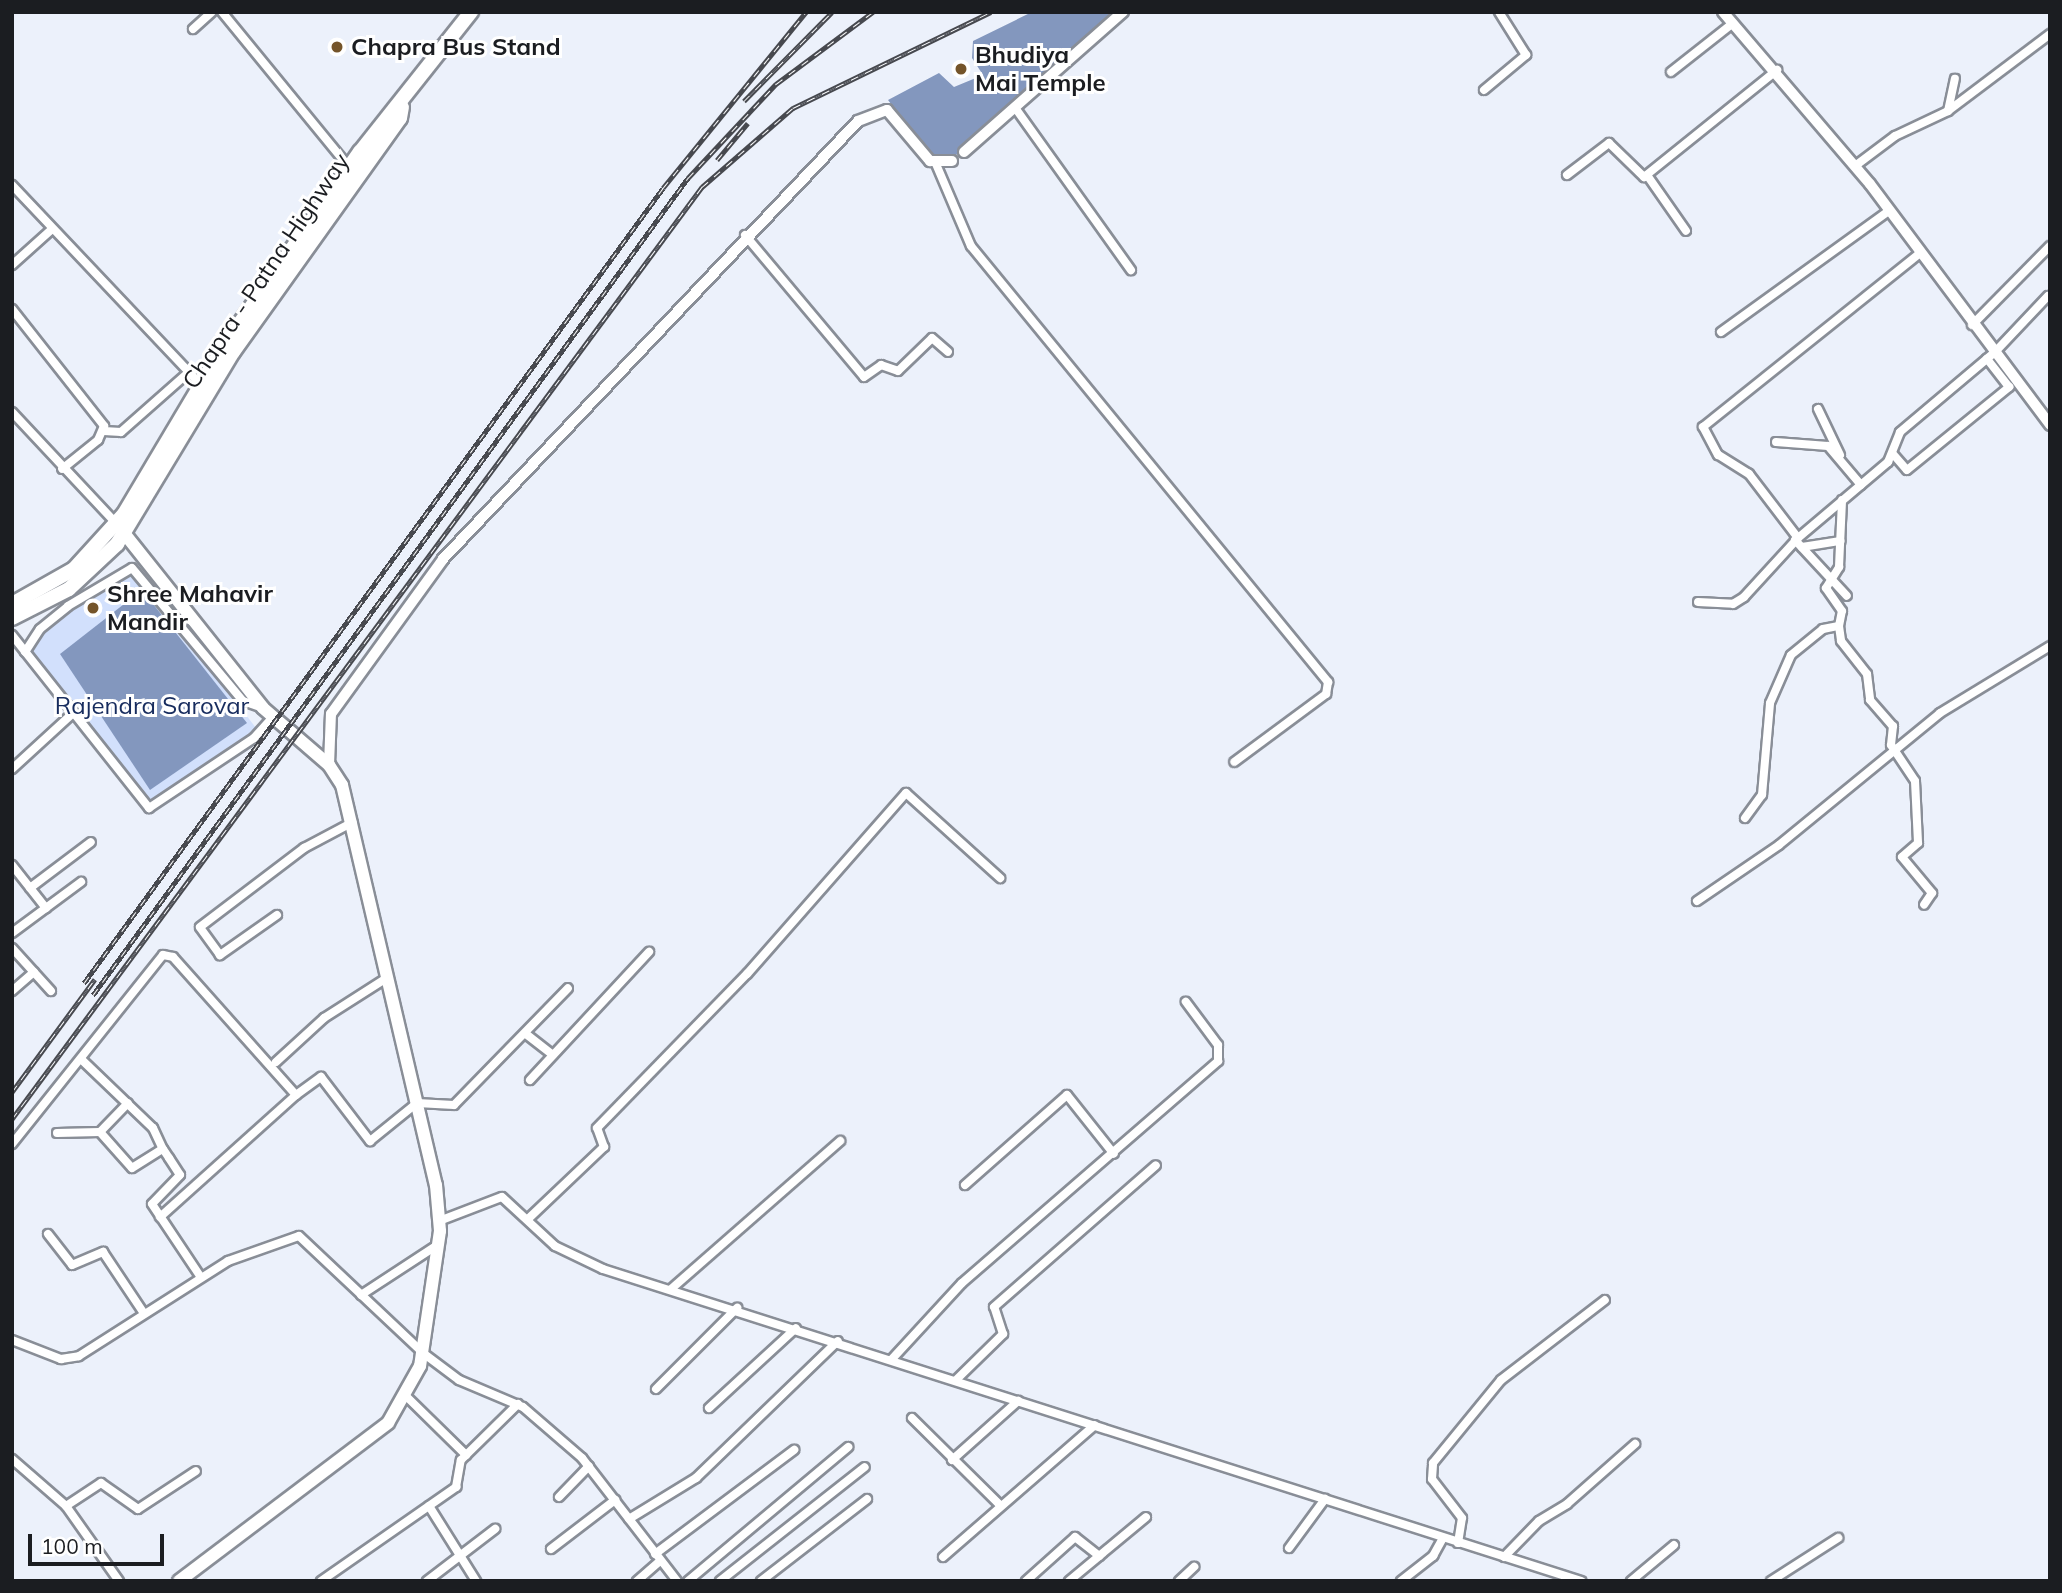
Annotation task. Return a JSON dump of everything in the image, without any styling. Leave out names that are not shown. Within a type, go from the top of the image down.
[{"type":"highway","name":"Chapra - Patna Highway","points":[[12,618],[69,589],[120,528],[233,352],[400,118],[402,107],[471,12]]},
{"type":"highway","name":"Chapra - Patna Highway","points":[[12,604],[74,569],[120,528],[201,385],[349,167],[391,110],[402,107]]},
{"type":"main road","points":[[120,528],[263,708],[329,765],[354,821],[417,1103],[439,1221],[439,1244],[423,1353],[407,1397],[363,1447],[179,1581]]},
{"type":"street","points":[[193,29],[212,12]]},
{"type":"street","points":[[222,12],[349,167]]},
{"type":"street","points":[[936,164],[952,161],[964,152],[1123,12]]},
{"type":"street","points":[[1484,90],[1526,55],[1499,12]]},
{"type":"street","points":[[1723,12],[1777,70],[1890,210],[1972,324],[2009,387],[1907,470],[1893,454]]},
{"type":"street","points":[[1671,72],[1733,23]]},
{"type":"street","points":[[1856,166],[1895,136],[1948,110],[2050,34]]},
{"type":"street","points":[[1567,175],[1609,143],[1637,176],[1647,175],[1777,70]]},
{"type":"street","points":[[1948,110],[1955,79]]},
{"type":"street","points":[[329,765],[331,714],[443,559],[745,234],[858,121],[878,109],[892,113],[936,164],[971,246],[1328,682],[1326,694],[1234,762]]},
{"type":"street","points":[[1016,109],[1131,270]]},
{"type":"street","points":[[1647,175],[1686,232]]},
{"type":"street","points":[[12,186],[201,385]]},
{"type":"street","points":[[1721,332],[1890,210]]},
{"type":"street","points":[[12,265],[51,230]]},
{"type":"street","points":[[745,234],[864,377],[881,365],[898,371],[932,338],[948,352]]},
{"type":"street","points":[[1972,324],[2050,246]]},
{"type":"street","points":[[1847,596],[1802,547],[1749,474],[1723,459],[1704,433],[1707,422],[1920,253]]},
{"type":"street","points":[[1698,603],[1733,604],[1744,597],[1797,539],[1893,454],[1899,432],[1991,356],[2048,296]]},
{"type":"street","points":[[12,309],[103,431]]},
{"type":"street","points":[[1991,356],[2050,425]]},
{"type":"street","points":[[62,469],[103,431],[121,432],[189,372]]},
{"type":"street","points":[[1818,409],[1841,458]]},
{"type":"street","points":[[12,412],[62,469],[120,528]]},
{"type":"street","points":[[1776,442],[1828,446],[1841,458],[1861,485]]},
{"type":"street","points":[[1842,500],[1839,567],[1830,579],[1829,597],[1844,618],[1839,626],[1841,640],[1867,674],[1870,700],[1894,726],[1896,750],[1915,781],[1918,843],[1902,858],[1932,893],[1924,905]]},
{"type":"street","points":[[1802,547],[1841,541]]},
{"type":"street","points":[[25,652],[49,621],[132,568],[243,701],[263,708]]},
{"type":"street","points":[[1745,818],[1762,795],[1770,703],[1791,655],[1823,629],[1839,626]]},
{"type":"street","points":[[12,635],[149,808],[254,738],[273,717]]},
{"type":"street","points":[[1697,901],[1776,847],[1940,713],[2050,646]]},
{"type":"street","points":[[12,769],[72,713]]},
{"type":"street","points":[[528,1219],[604,1147],[597,1128],[747,974],[906,793],[1000,878]]},
{"type":"street","points":[[277,915],[220,955],[200,927],[304,848],[354,821]]},
{"type":"street","points":[[30,888],[91,842]]},
{"type":"street","points":[[12,865],[46,908]]},
{"type":"street","points":[[12,933],[81,882]]},
{"type":"street","points":[[12,948],[51,991]]},
{"type":"street","points":[[530,1080],[649,952]]},
{"type":"street","points":[[12,1144],[71,1064],[82,1060],[168,954],[296,1096]]},
{"type":"street","points":[[12,991],[34,972]]},
{"type":"street","points":[[276,1062],[324,1018],[388,977]]},
{"type":"street","points":[[160,1217],[321,1077],[370,1141],[417,1103],[454,1105],[568,988]]},
{"type":"street","points":[[892,1359],[962,1283],[1114,1154],[1220,1058],[1186,1002]]},
{"type":"street","points":[[526,1034],[553,1055]]},
{"type":"street","points":[[82,1060],[153,1128],[180,1175],[154,1200],[160,1217],[200,1276]]},
{"type":"street","points":[[965,1185],[1067,1096],[1114,1154]]},
{"type":"street","points":[[57,1133],[100,1132],[128,1104]]},
{"type":"street","points":[[100,1132],[132,1168],[163,1149]]},
{"type":"street","points":[[671,1289],[840,1141]]},
{"type":"street","points":[[956,1380],[1003,1334],[994,1307],[1156,1165]]},
{"type":"street","points":[[439,1221],[498,1196],[571,1255],[1581,1581]]},
{"type":"street","points":[[48,1234],[72,1265],[103,1252],[143,1312]]},
{"type":"street","points":[[12,1340],[69,1359],[200,1276],[299,1236],[423,1353],[459,1380],[518,1404],[589,1466],[677,1581]]},
{"type":"street","points":[[361,1295],[439,1244]]},
{"type":"street","points":[[1458,1543],[1462,1518],[1431,1474],[1437,1456],[1501,1380],[1605,1300]]},
{"type":"street","points":[[656,1389],[737,1308]]},
{"type":"street","points":[[709,1408],[796,1328]]},
{"type":"street","points":[[629,1519],[696,1478],[838,1341]]},
{"type":"street","points":[[407,1397],[466,1455]]},
{"type":"street","points":[[952,1460],[1018,1401]]},
{"type":"street","points":[[321,1581],[459,1484],[466,1455],[518,1404]]},
{"type":"street","points":[[912,1418],[1001,1506]]},
{"type":"street","points":[[943,1557],[1095,1425]]},
{"type":"street","points":[[1504,1557],[1539,1521],[1567,1504],[1635,1444]]},
{"type":"street","points":[[688,1581],[848,1447]]},
{"type":"street","points":[[637,1581],[658,1558],[794,1450]]},
{"type":"street","points":[[13,1458],[66,1506],[119,1581]]},
{"type":"street","points":[[559,1497],[589,1466]]},
{"type":"street","points":[[720,1581],[865,1467]]},
{"type":"street","points":[[66,1506],[99,1483],[138,1509],[196,1471]]},
{"type":"street","points":[[761,1581],[867,1499]]},
{"type":"street","points":[[1289,1548],[1325,1499]]},
{"type":"street","points":[[551,1549],[615,1500]]},
{"type":"street","points":[[429,1506],[476,1581]]},
{"type":"street","points":[[1069,1581],[1146,1517]]},
{"type":"street","points":[[427,1581],[495,1530]]},
{"type":"street","points":[[1026,1581],[1075,1537],[1099,1556]]},
{"type":"street","points":[[1401,1581],[1433,1556],[1443,1538]]},
{"type":"street","points":[[1771,1581],[1838,1538]]},
{"type":"street","points":[[1631,1581],[1674,1545]]},
{"type":"street","points":[[1179,1581],[1194,1567]]},
{"type":"street","points":[[731,1572],[738,1581]]},
{"type":"green space","name":"Rajendra Sarovar","points":[[120,572],[136,572],[259,732],[145,810],[21,647]]},
{"type":"shaded area","points":[[1032,12],[1118,12],[949,161],[934,161],[888,100],[939,73],[954,87],[983,75],[972,58],[973,41]]},
{"type":"shaded area","name":"Rajendra Sarovar","points":[[142,590],[247,723],[150,790],[60,654]]},
{"type":"railway","points":[[84,983],[663,188],[806,12]]},
{"type":"railway","points":[[744,101],[832,12]]},
{"type":"railway","points":[[93,995],[688,178],[776,84],[873,12]]},
{"type":"railway","points":[[12,1119],[702,187],[793,108],[991,12]]},
{"type":"railway","points":[[717,160],[748,123]]},
{"type":"railway","points":[[12,1092],[95,979]]},
{"type":"place","name":"Chapra Bus Stand","points":[[337,47]]},
{"type":"place","name":"Bhudiya Mai Temple","points":[[961,69]]},
{"type":"place","name":"Shree Mahavir Mandir","points":[[93,608]]}]
